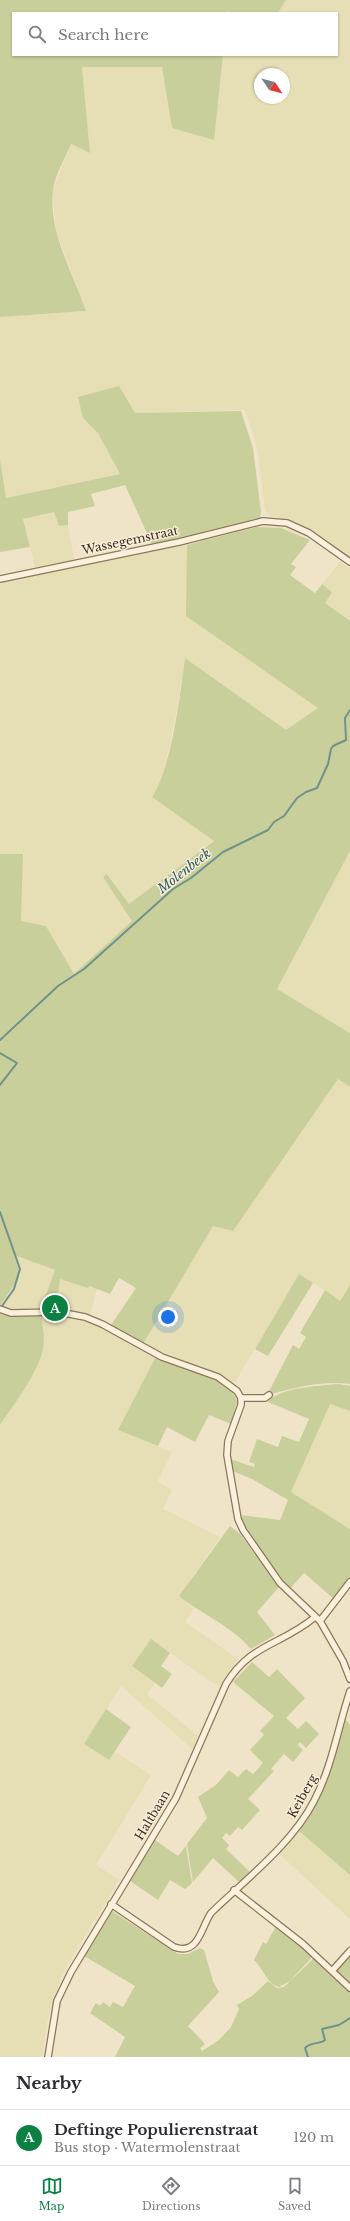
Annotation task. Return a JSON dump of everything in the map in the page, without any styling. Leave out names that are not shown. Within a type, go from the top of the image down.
[{"type":"street","name":"Wassegemstraat","points":[[0,579],[179,542],[264,521],[287,523],[309,533],[350,562]]},
{"type":"street","points":[[0,1309],[11,1313],[59,1312],[85,1317],[109,1327],[162,1357],[218,1376],[238,1390],[241,1398],[241,1406],[228,1440],[227,1455],[238,1519],[248,1540],[280,1583],[320,1621],[343,1662],[350,1679]]},
{"type":"street","points":[[241,1398],[265,1398],[269,1395]]},
{"type":"street","points":[[320,1621],[350,1582]]},
{"type":"street","name":"Haltbaan","points":[[48,2057],[57,2001],[70,1972],[110,1904],[176,1798],[226,1684],[236,1668],[253,1654],[294,1632],[315,1617]]},
{"type":"street","name":"Keiberg","points":[[110,1904],[174,1947],[181,1950],[187,1949],[199,1940],[207,1918],[291,1835],[308,1812],[326,1774],[350,1691]]},
{"type":"street","points":[[234,1890],[316,1956],[350,1988]]},
{"type":"street","points":[[332,1971],[350,1951]]},
{"type":"shaded area","points":[[286,0],[350,0],[350,558],[314,532],[296,522],[269,515],[265,510],[257,448],[245,410],[135,413],[83,418],[98,433],[120,474],[6,498],[0,459],[0,317],[86,311],[56,231],[53,190],[71,144],[90,153],[82,67],[162,67],[172,128],[214,140],[223,56],[338,56],[338,12],[279,12]]},
{"type":"shaded area","points":[[54,512],[59,526],[68,525],[74,560],[35,567],[23,519]]},
{"type":"shaded area","points":[[187,545],[187,616],[318,708],[286,731],[185,658],[177,711],[163,775],[152,797],[214,840],[129,905],[108,874],[103,877],[133,921],[74,975],[46,926],[21,921],[23,854],[0,854],[0,583]]},
{"type":"shaded area","points":[[340,562],[350,569],[350,621],[324,603],[322,584]]},
{"type":"shaded area","points":[[350,851],[350,1033],[277,989]]},
{"type":"shaded area","points":[[338,1079],[350,1087],[350,1285],[340,1301],[299,1274],[234,1384],[216,1373],[143,1344],[213,1226],[295,1140]]},
{"type":"shaded area","points":[[14,1255],[55,1270],[41,1308],[9,1310],[0,1307],[18,1279],[19,1269]]},
{"type":"shaded area","points":[[60,1279],[97,1289],[90,1315],[54,1308],[57,1300]]},
{"type":"shaded area","points":[[61,1314],[95,1324],[155,1358],[118,1430],[172,1452],[158,1481],[172,1490],[163,1509],[220,1537],[179,1596],[194,1608],[185,1622],[238,1659],[219,1687],[151,1640],[132,1666],[155,1683],[147,1694],[198,1736],[192,1749],[121,1686],[84,1744],[109,1760],[114,1751],[151,1775],[96,1865],[119,1880],[61,1978],[48,2018],[42,2057],[0,2057],[0,1425],[15,1402],[44,1330],[41,1315]]},
{"type":"shaded area","points":[[330,1404],[350,1411],[350,1529],[291,1492]]},
{"type":"shaded area","points":[[298,1830],[350,1875],[350,1919],[278,1853]]},
{"type":"green space","points":[[0,0],[286,0],[279,12],[12,12],[12,56],[223,56],[214,140],[172,128],[162,67],[82,67],[90,153],[71,144],[56,179],[53,190],[52,206],[58,237],[86,311],[0,317]]},
{"type":"green space","points":[[119,386],[135,413],[241,411],[253,448],[261,512],[260,518],[152,544],[125,485],[91,494],[95,506],[68,512],[68,525],[59,526],[54,512],[23,519],[30,547],[0,552],[0,459],[6,498],[120,474],[98,433],[83,418],[78,397]]},
{"type":"green space","points":[[256,527],[281,528],[310,540],[291,564],[296,567],[290,575],[315,593],[322,584],[332,592],[325,603],[350,621],[350,851],[277,989],[350,1033],[350,1087],[338,1079],[233,1231],[213,1226],[143,1344],[111,1325],[136,1288],[119,1278],[110,1294],[89,1286],[88,1288],[60,1279],[57,1300],[54,1308],[41,1308],[55,1270],[14,1255],[19,1269],[18,1279],[0,1306],[0,854],[23,854],[21,921],[46,926],[74,974],[132,921],[103,877],[107,874],[129,904],[214,841],[152,797],[165,768],[170,749],[178,711],[185,658],[286,730],[318,708],[186,616],[187,545]]},
{"type":"green space","points":[[299,1274],[313,1283],[268,1356],[255,1349]]},
{"type":"green space","points":[[350,1285],[350,1384],[319,1384],[298,1387],[267,1395],[293,1345],[299,1349],[306,1337],[300,1333],[325,1290],[340,1301]]},
{"type":"green space","points":[[0,1313],[14,1316],[41,1315],[44,1340],[41,1358],[31,1378],[0,1425]]},
{"type":"green space","points":[[155,1358],[203,1373],[215,1378],[225,1385],[233,1393],[237,1402],[231,1424],[209,1415],[195,1442],[167,1427],[158,1446],[118,1430]]},
{"type":"green space","points":[[339,1384],[350,1386],[350,1411],[330,1404],[291,1492],[350,1529],[350,1577],[334,1599],[304,1573],[289,1590],[268,1564],[249,1535],[241,1515],[280,1520],[288,1500],[252,1479],[232,1471],[230,1459],[254,1467],[255,1464],[249,1462],[257,1439],[278,1447],[282,1436],[299,1442],[309,1419],[268,1402],[273,1397],[281,1393],[301,1388]]},
{"type":"green space","points":[[230,1526],[240,1534],[279,1587],[257,1612],[275,1635],[251,1649],[234,1633],[179,1596]]},
{"type":"green space","points":[[151,1639],[170,1653],[161,1666],[172,1674],[162,1688],[132,1666]]},
{"type":"green space","points":[[252,1662],[269,1677],[277,1669],[305,1698],[286,1718],[298,1729],[306,1721],[319,1734],[306,1748],[300,1742],[298,1745],[303,1750],[293,1762],[284,1754],[271,1769],[274,1771],[248,1799],[260,1810],[242,1830],[238,1827],[230,1836],[226,1833],[222,1838],[229,1845],[226,1849],[250,1872],[239,1882],[213,1858],[193,1882],[187,1844],[207,1818],[198,1797],[216,1785],[229,1770],[238,1777],[246,1769],[253,1774],[263,1763],[250,1750],[264,1735],[260,1731],[274,1716],[233,1682]]},
{"type":"green space","points":[[106,1709],[131,1727],[109,1760],[84,1744]]},
{"type":"green space","points":[[344,1718],[350,1724],[350,1875],[298,1830],[315,1804],[327,1777]]},
{"type":"green space","points":[[155,1840],[178,1856],[186,1846],[192,1883],[185,1889],[170,1880],[158,1900],[130,1881]]},
{"type":"green space","points":[[112,1911],[178,1954],[188,1954],[200,1948],[204,1950],[213,1981],[219,1992],[188,2026],[205,2044],[200,2048],[202,2051],[219,2040],[231,2027],[239,2009],[237,2005],[252,1996],[268,1981],[277,1988],[284,1987],[314,1958],[350,1990],[350,2057],[115,2057],[125,2037],[90,2013],[96,2003],[100,2006],[103,2002],[110,2007],[113,2002],[123,2007],[135,1986],[84,1956]]},
{"type":"green space","points":[[277,1925],[313,1956],[290,1981],[279,1987],[271,1983],[254,1960],[263,1942],[266,1944]]},
{"type":"green space","points":[[350,1954],[350,1985],[336,1970]]},
{"type":"waterway","name":"Molenbeek","points":[[0,1040],[58,986],[84,969],[173,889],[191,878],[223,852],[268,830],[274,822],[284,816],[297,798],[306,792],[317,788],[328,764],[331,749],[333,746],[346,740],[345,718],[350,710]]},
{"type":"waterway","name":"Molenbeek","points":[[0,1053],[17,1063],[0,1085]]},
{"type":"waterway","name":"Molenbeek","points":[[0,1212],[20,1269],[14,1289],[2,1306]]},
{"type":"waterway","points":[[308,2057],[305,2048],[310,2044],[325,2040],[322,2029],[339,2025],[350,2018]]},
{"type":"place","name":"Deftinge Populierenstraat","points":[[55,1308]]}]
